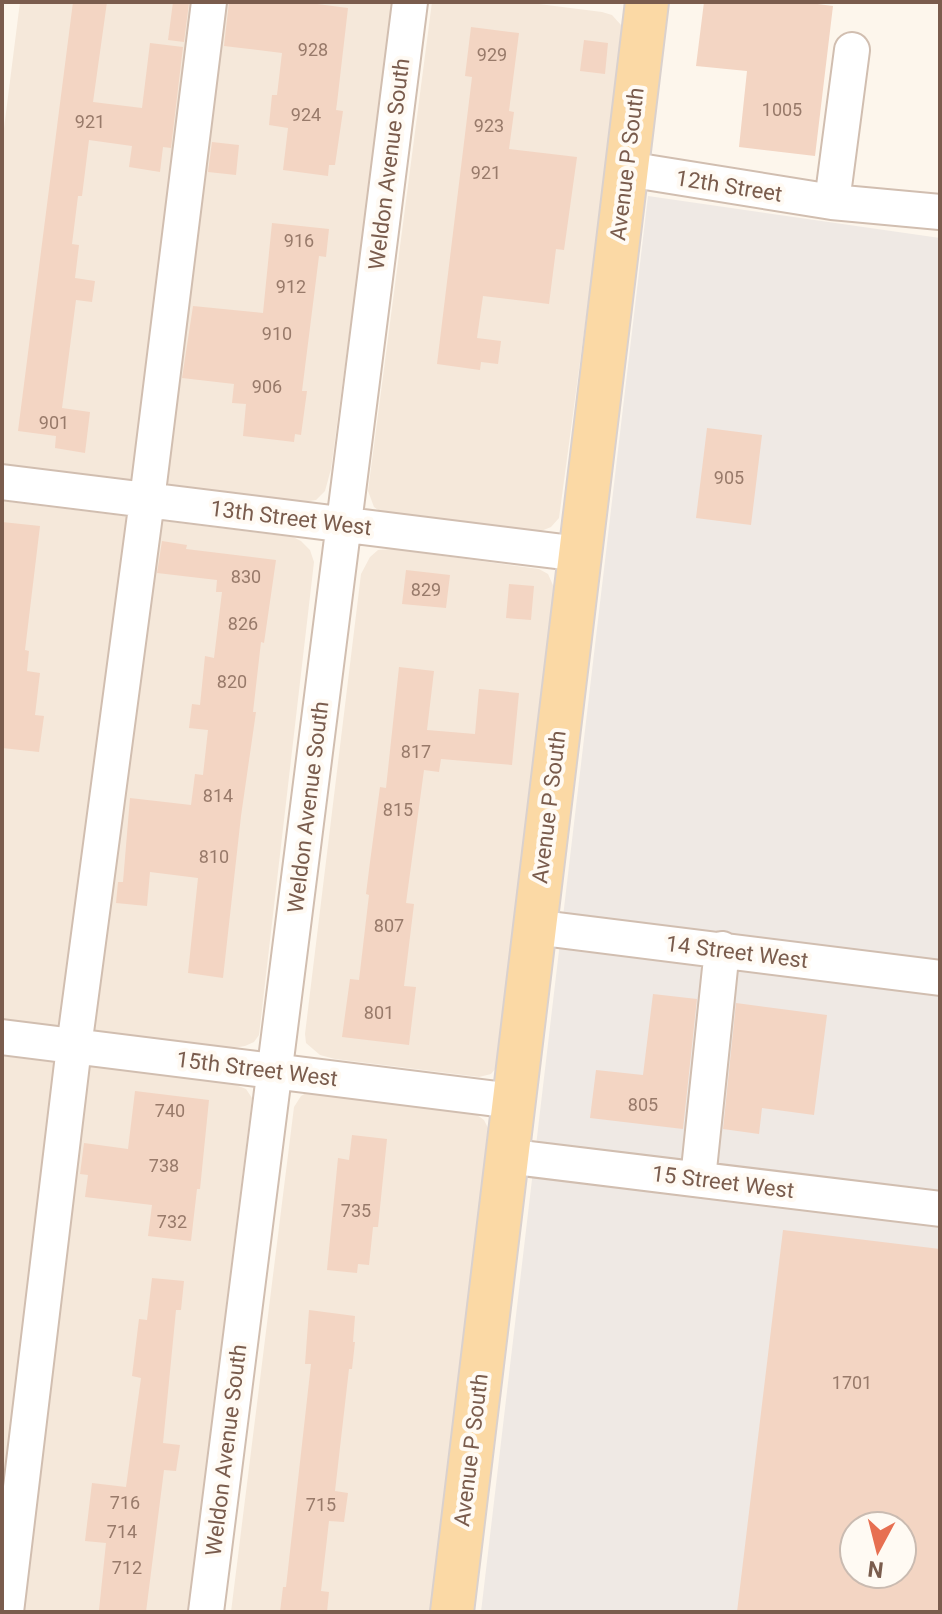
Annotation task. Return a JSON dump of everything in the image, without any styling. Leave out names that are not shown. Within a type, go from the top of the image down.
[{"type":"main road","name":"Avenue P South","points":[[452,1612],[647,2]]},
{"type":"street","points":[[6,1612],[74,1047],[209,2]]},
{"type":"street","name":"Weldon Avenue South","points":[[206,1612],[410,2]]},
{"type":"street","points":[[832,202],[852,50]]},
{"type":"street","name":"12th Street","points":[[627,169],[832,202],[940,212]]},
{"type":"street","name":"13th Street West","points":[[2,482],[580,554]]},
{"type":"street","name":"14 Street West","points":[[534,927],[940,978]]},
{"type":"street","points":[[698,1179],[722,949]]},
{"type":"street","name":"15th Street West","points":[[2,1037],[513,1101]]},
{"type":"street","name":"15 Street West","points":[[506,1156],[940,1209]]},
{"type":"shaded area","points":[[20,2],[394,2],[331,469],[325,491],[316,500],[303,502],[2,464],[2,144]]},
{"type":"shaded area","points":[[432,2],[523,2],[602,12],[612,15],[621,25],[624,35],[559,518],[551,527],[541,531],[381,512],[374,507],[368,491]]},
{"type":"shaded area","points":[[648,196],[940,238],[940,1612],[481,1612]]},
{"type":"shaded area","points":[[2,501],[293,537],[310,550],[314,562],[259,1035],[254,1042],[233,1048],[2,1020]]},
{"type":"shaded area","points":[[393,549],[539,569],[548,574],[556,592],[496,1068],[491,1074],[479,1077],[335,1059],[320,1055],[306,1043],[361,574],[370,557],[378,550]]},
{"type":"shaded area","points":[[2,1056],[231,1083],[246,1089],[252,1098],[188,1612],[2,1612]]},
{"type":"shaded area","points":[[306,1093],[473,1112],[484,1120],[488,1128],[433,1612],[231,1612],[294,1107]]},
{"type":"building","points":[[73,2],[107,2],[93,102],[142,108],[150,43],[183,47],[171,148],[163,147],[160,172],[129,167],[132,146],[89,140],[72,244],[79,245],[75,278],[95,281],[92,302],[76,300],[62,408],[90,412],[85,453],[55,448],[56,436],[18,431]]},
{"type":"building","points":[[173,2],[189,3],[184,42],[168,40]]},
{"type":"building","points":[[229,2],[302,2],[348,8],[336,110],[343,111],[335,165],[329,165],[328,176],[283,170],[288,128],[269,125],[272,95],[277,95],[282,53],[224,46]]},
{"type":"building","points":[[704,2],[802,2],[833,6],[815,156],[739,147],[747,71],[696,66]]},
{"type":"building","points":[[471,27],[519,33],[509,111],[514,112],[509,149],[577,157],[564,250],[556,249],[549,304],[483,296],[477,338],[501,341],[498,364],[481,362],[480,370],[437,364],[472,77],[465,76]]},
{"type":"building","points":[[584,40],[608,43],[605,74],[580,71]]},
{"type":"building","points":[[212,142],[239,145],[236,175],[208,172]]},
{"type":"building","points":[[272,223],[329,229],[326,257],[319,256],[302,391],[307,391],[301,435],[295,434],[294,442],[243,436],[246,404],[232,403],[234,384],[182,378],[193,306],[263,313]]},
{"type":"building","points":[[707,428],[762,435],[751,525],[696,518]]},
{"type":"building","points":[[2,522],[40,526],[25,650],[29,651],[27,671],[40,673],[35,715],[44,716],[39,752],[2,748]]},
{"type":"building","points":[[162,541],[187,545],[186,549],[276,560],[264,643],[261,642],[253,712],[256,712],[223,978],[188,973],[198,878],[150,872],[147,906],[116,903],[118,882],[123,882],[130,798],[191,805],[195,774],[203,775],[208,730],[189,728],[192,704],[200,705],[205,656],[214,658],[222,592],[216,592],[217,580],[157,573]]},
{"type":"building","points":[[406,570],[450,575],[446,608],[402,604]]},
{"type":"building","points":[[509,584],[534,586],[531,620],[506,618]]},
{"type":"building","points":[[399,667],[434,671],[427,730],[475,734],[479,689],[519,693],[512,765],[441,759],[439,772],[424,770],[406,903],[414,904],[404,986],[416,987],[409,1045],[342,1037],[350,979],[359,980],[370,862],[380,787],[386,788]]},
{"type":"building","points":[[653,994],[697,999],[683,1129],[590,1118],[596,1070],[643,1075]]},
{"type":"building","points":[[736,1003],[827,1015],[814,1115],[762,1108],[759,1134],[723,1129]]},
{"type":"building","points":[[135,1091],[209,1100],[191,1241],[148,1236],[152,1205],[85,1197],[88,1175],[80,1174],[84,1143],[128,1149]]},
{"type":"building","points":[[352,1135],[387,1139],[378,1227],[373,1227],[369,1265],[358,1264],[357,1273],[327,1270],[338,1158],[349,1160]]},
{"type":"building","points":[[783,1230],[940,1249],[940,1612],[737,1612]]},
{"type":"building","points":[[152,1278],[184,1281],[181,1310],[176,1310],[163,1443],[180,1445],[176,1471],[164,1470],[146,1612],[99,1610],[106,1543],[85,1541],[92,1483],[126,1487],[141,1378],[132,1376],[139,1319],[147,1320]]},
{"type":"building","points":[[309,1310],[355,1316],[352,1369],[349,1369],[335,1491],[348,1493],[344,1522],[329,1521],[321,1591],[329,1592],[327,1612],[280,1612],[283,1587],[286,1587],[311,1364],[305,1364]]}]
